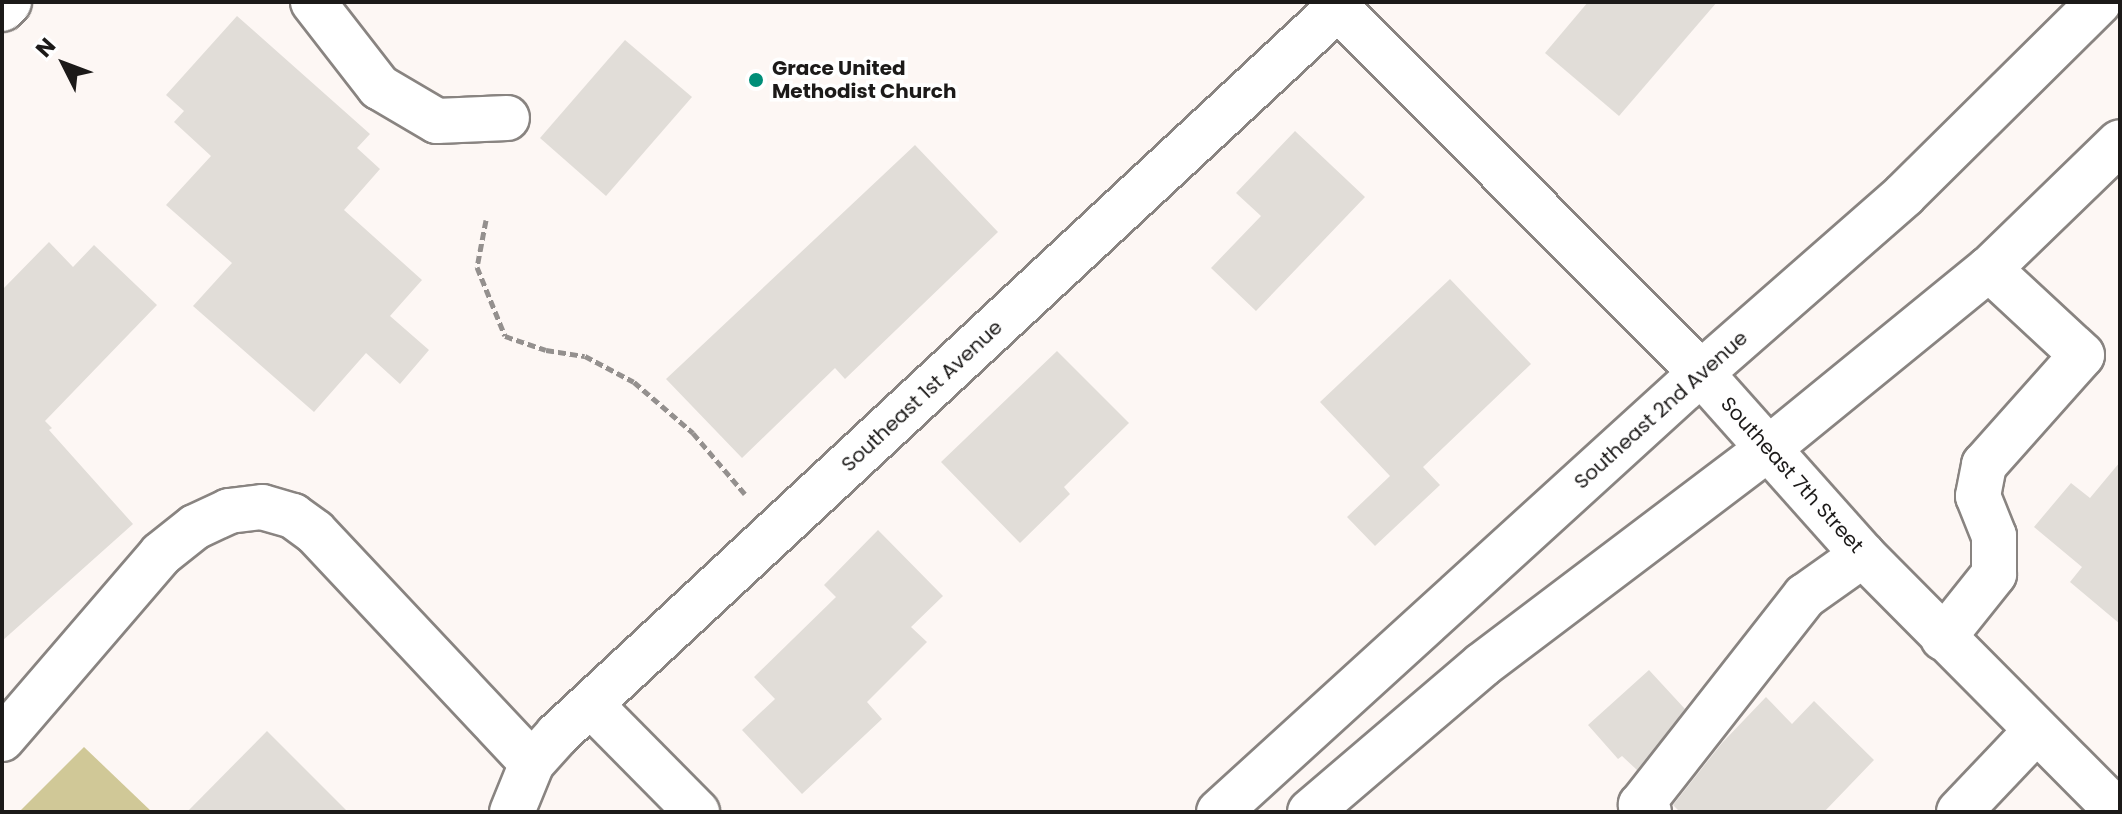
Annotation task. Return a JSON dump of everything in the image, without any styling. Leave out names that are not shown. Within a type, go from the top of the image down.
[{"type":"street","points":[[2,9],[9,2]]},
{"type":"street","points":[[313,2],[379,87],[437,121],[507,118]]},
{"type":"street","name":"Southeast 2nd Avenue","points":[[1219,812],[1701,373],[1904,195],[2099,2]]},
{"type":"street","name":"Southeast 7th Street","points":[[1335,5],[1701,373],[1863,555],[2118,812]]},
{"type":"street","name":"Southeast 1st Avenue","points":[[520,789],[591,705],[1335,5]]},
{"type":"street","points":[[1310,812],[1482,665],[1768,449],[1989,269],[2120,142]]},
{"type":"street","points":[[1943,638],[1994,574],[1994,536],[1978,496],[1984,465],[2082,355],[1989,269]]},
{"type":"street","points":[[2,739],[161,554],[195,527],[229,511],[262,507],[293,516],[315,532],[520,789]]},
{"type":"street","points":[[1649,812],[1641,805],[1805,596],[1863,555]]},
{"type":"street","points":[[591,705],[697,812]]},
{"type":"street","points":[[1959,812],[2036,731]]},
{"type":"path","points":[[486,220],[477,267],[505,336],[546,350],[585,356],[634,382],[693,433],[777,532]]},
{"type":"shaded area","points":[[84,747],[152,812],[19,812]]},
{"type":"building","points":[[1588,2],[1717,2],[1619,116],[1545,53]]},
{"type":"building","points":[[237,16],[370,134],[357,148],[380,169],[344,210],[422,280],[390,316],[429,350],[400,384],[366,353],[314,412],[193,306],[232,263],[166,205],[211,156],[174,122],[184,111],[166,95]]},
{"type":"building","points":[[625,40],[692,97],[606,196],[540,138]]},
{"type":"building","points":[[1295,131],[1365,197],[1256,311],[1211,268],[1261,216],[1236,193]]},
{"type":"building","points":[[915,145],[998,232],[845,379],[835,368],[742,458],[666,379]]},
{"type":"building","points":[[49,242],[73,267],[94,245],[157,305],[45,421],[52,428],[49,430],[133,524],[2,641],[2,290]]},
{"type":"building","points":[[1450,279],[1531,364],[1423,467],[1440,485],[1375,546],[1347,517],[1390,476],[1320,402]]},
{"type":"building","points":[[1057,351],[1129,423],[1064,487],[1070,494],[1020,543],[941,462]]},
{"type":"building","points":[[2120,462],[2120,624],[2070,582],[2082,567],[2034,527],[2071,483],[2090,498]]},
{"type":"building","points":[[878,530],[943,596],[911,627],[927,642],[867,702],[882,719],[802,794],[742,730],[775,699],[754,677],[836,597],[824,585]]},
{"type":"building","points":[[1649,670],[1685,709],[1637,770],[1622,756],[1618,759],[1588,725]]},
{"type":"building","points":[[1766,697],[1792,724],[1814,701],[1874,760],[1824,812],[1680,812],[1673,805],[1722,743]]},
{"type":"building","points":[[267,731],[348,812],[187,812]]},
{"type":"place","name":"Grace United Methodist Church","points":[[756,80]]}]
